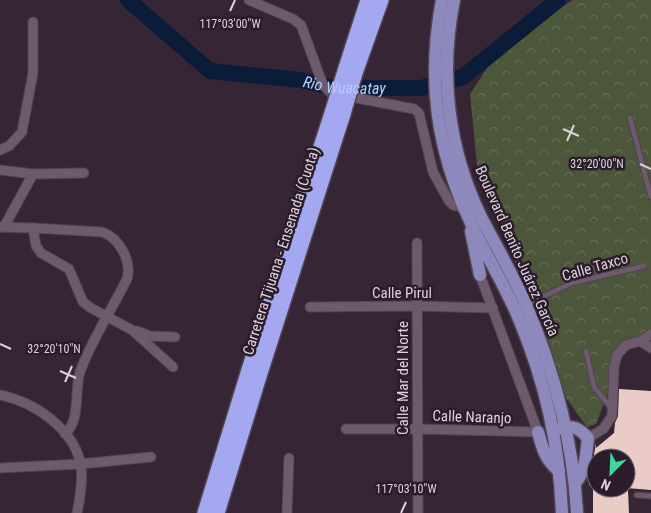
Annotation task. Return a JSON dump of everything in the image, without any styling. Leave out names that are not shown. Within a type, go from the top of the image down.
[{"type":"highway","name":"Carretera Tijuana - Ensenada (Cuota)","points":[[217,513],[351,71],[368,0]]},
{"type":"highway","name":"Carretera Tijuana - Ensenada (Cuota)","points":[[351,71],[381,0]]},
{"type":"highway","name":"Carretera Tijuana - Ensenada (Cuota)","points":[[205,513],[248,370],[338,112]]},
{"type":"main road","name":"Boulevard Benito Juárez García","points":[[442,0],[436,36],[448,109],[445,128],[446,159],[470,222],[519,317],[560,428],[559,471],[562,513]]},
{"type":"main road","name":"Boulevard Benito Juárez García","points":[[440,69],[454,0]]},
{"type":"main road","name":"Boulevard Benito Juárez García","points":[[445,128],[471,193],[526,305],[542,347],[560,428],[576,482],[578,513]]},
{"type":"main road","points":[[470,222],[480,275]]},
{"type":"main road","points":[[560,428],[576,427],[588,438],[585,464],[576,482]]},
{"type":"main road","points":[[538,432],[545,456],[559,471]]},
{"type":"street","points":[[249,0],[293,19],[301,26],[323,85],[331,93],[414,109],[419,113],[432,172],[449,201],[453,205],[464,208]]},
{"type":"street","points":[[0,150],[9,146],[22,132],[33,73],[33,22]]},
{"type":"street","points":[[0,170],[33,174],[84,173]]},
{"type":"street","points":[[33,174],[2,227],[102,232],[113,238],[124,253],[129,268],[129,273],[80,373],[76,390],[74,423],[65,434]]},
{"type":"street","points":[[33,228],[36,246],[41,253],[69,269],[83,302],[132,330],[150,336],[175,338]]},
{"type":"street","name":"Calle Mar del Norte","points":[[417,243],[418,513]]},
{"type":"street","points":[[480,275],[538,432]]},
{"type":"street","name":"Calle Pirul","points":[[310,307],[417,306],[493,308]]},
{"type":"street","points":[[132,330],[172,367]]},
{"type":"street","points":[[588,438],[608,424],[612,416],[616,358],[620,350],[626,345],[640,341],[651,334]]},
{"type":"street","points":[[640,341],[651,348]]},
{"type":"street","points":[[0,396],[26,403],[43,413],[65,434],[76,449],[80,464],[80,493],[77,513]]},
{"type":"street","name":"Calle Naranjo","points":[[346,429],[538,432]]},
{"type":"street","points":[[0,468],[80,464],[151,457]]},
{"type":"street","points":[[287,513],[289,458]]},
{"type":"lane","points":[[630,118],[651,198]]},
{"type":"lane","name":"Calle Taxco","points":[[526,305],[572,283],[644,266]]},
{"type":"lane","points":[[586,351],[594,386],[612,410]]},
{"type":"lane","points":[[637,495],[651,496]]},
{"type":"green space","points":[[573,0],[651,0],[651,333],[626,345],[596,424],[587,427],[564,395],[547,356],[506,234],[478,175],[470,94],[503,44]]},
{"type":"building","points":[[619,389],[651,391],[651,490],[636,489],[636,448],[596,448],[614,433],[618,416]]},
{"type":"building","points":[[593,498],[628,498],[629,513],[593,513]]},
{"type":"waterway","name":"Rio Wuacatay","points":[[128,0],[210,71],[300,80],[331,87],[375,88],[421,88],[463,77],[558,0]]}]
